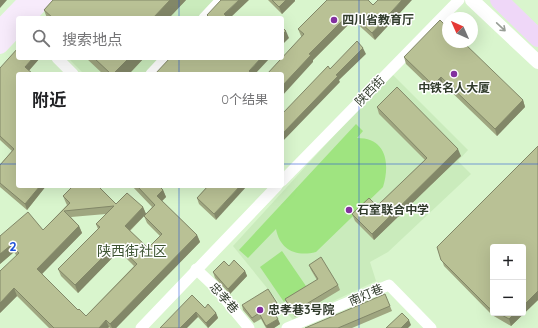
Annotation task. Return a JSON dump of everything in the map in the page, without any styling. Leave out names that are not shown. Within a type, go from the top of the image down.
[{"type":"main road","points":[[1,26],[27,0]]},
{"type":"main road","points":[[29,16],[44,0]]},
{"type":"main road","points":[[498,0],[538,38]]},
{"type":"main road","points":[[516,0],[538,20]]},
{"type":"main road","points":[[0,46],[16,29]]},
{"type":"street","points":[[206,16],[221,0]]},
{"type":"street","name":"陕西街","points":[[284,179],[458,0]]},
{"type":"street","points":[[472,0],[538,62]]},
{"type":"street","points":[[59,60],[71,72]]},
{"type":"street","points":[[153,72],[164,60]]},
{"type":"street","points":[[141,328],[275,188]]},
{"type":"street","name":"忠孝巷","points":[[196,269],[215,287],[249,328]]},
{"type":"street","name":"南灯巷","points":[[286,328],[389,285],[431,328]]},
{"type":"shaded area","points":[[63,0],[216,0],[201,16],[48,16]]},
{"type":"shaded area","points":[[70,60],[159,60],[147,72],[82,72]]},
{"type":"shaded area","name":"石室联合中学","points":[[391,73],[468,150],[458,161],[471,174],[388,252],[370,262],[376,281],[293,320],[233,246]]},
{"type":"green space","points":[[356,124],[363,131],[357,138],[375,142],[384,154],[386,170],[383,187],[316,252],[302,253],[290,250],[281,242],[276,229],[248,258],[239,250]]},
{"type":"green space","points":[[282,251],[306,286],[284,302],[260,267]]},
{"type":"building","points":[[53,0],[170,0],[155,16],[51,16],[44,10]]},
{"type":"building","points":[[221,0],[239,0],[224,14],[226,16],[207,15]]},
{"type":"building","points":[[272,0],[286,0],[279,7]]},
{"type":"building","points":[[327,0],[368,0],[373,5],[378,0],[402,0],[372,33],[350,13],[309,54],[311,55],[284,84],[284,72],[269,72],[280,60],[284,60],[284,56],[304,34],[298,29]]},
{"type":"building","name":"中铁名人大厦","points":[[440,20],[442,22],[442,48],[469,48],[523,100],[495,129],[441,77],[433,85],[404,57]]},
{"type":"building","points":[[357,41],[363,48],[284,132],[284,112],[328,66],[330,69]]},
{"type":"building","points":[[16,50],[16,60],[31,60],[25,67],[31,72],[16,72],[16,188],[38,188],[25,204],[0,183],[0,165],[14,149],[0,136],[0,68]]},
{"type":"building","points":[[96,60],[127,60],[115,72],[109,72]]},
{"type":"building","points":[[168,60],[259,60],[249,71],[250,72],[157,72]]},
{"type":"building","points":[[397,87],[458,149],[372,234],[352,214],[369,198],[377,206],[427,158],[377,107]]},
{"type":"building","points":[[538,146],[538,291],[526,303],[526,244],[490,244],[490,308],[441,260],[437,247]]},
{"type":"building","points":[[71,188],[100,188],[116,204],[127,193],[143,207],[125,226],[148,248],[162,234],[144,216],[155,205],[139,188],[161,188],[163,190],[157,196],[197,235],[110,324],[106,320],[99,328],[54,328],[14,288],[0,303],[0,271],[19,253],[11,245],[0,254],[0,236],[28,212],[43,230],[70,203],[63,196]],"holes":[[[114,206],[96,224],[100,227],[58,269],[75,285],[116,244],[137,264],[86,316],[79,309],[78,310],[37,269],[79,226],[64,211]]]},
{"type":"building","points":[[206,188],[238,188],[214,214],[197,198]]},
{"type":"building","points":[[321,257],[338,285],[293,312],[285,299],[318,279],[309,265]]},
{"type":"building","points":[[234,260],[245,271],[228,289],[213,272],[224,261],[229,266]]},
{"type":"building","name":"忠孝巷3号院","points":[[268,289],[277,303],[270,306],[278,319],[266,326],[259,313],[252,318],[242,305]]},
{"type":"building","points":[[385,294],[390,306],[338,328],[305,328]]},
{"type":"building","points":[[192,295],[205,308],[208,304],[216,313],[206,323],[196,312],[180,328],[160,328]]},
{"type":"building","points":[[402,313],[409,320],[401,328],[386,328]]},
{"type":"building","points":[[504,316],[512,316],[509,319]]},
{"type":"place","name":"四川省教育厅","points":[[334,20]]},
{"type":"place","name":"中铁名人大厦","points":[[454,74]]},
{"type":"place","name":"石室联合中学","points":[[349,210]]},
{"type":"place","name":"忠孝巷3号院","points":[[260,310]]},
{"type":"district","name":"陕西街社区","points":[[132,251]]}]
